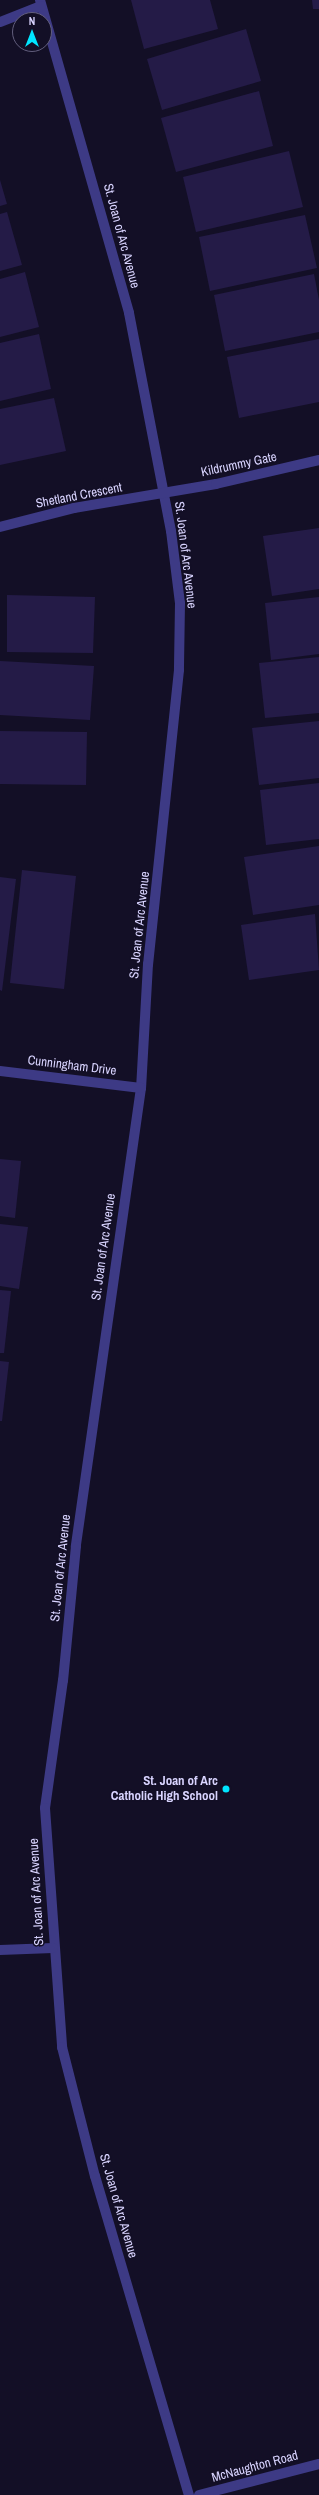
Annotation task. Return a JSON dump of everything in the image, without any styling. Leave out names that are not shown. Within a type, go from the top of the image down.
[{"type":"street","points":[[0,22],[41,3]]},
{"type":"street","name":"St. Joan of Arc Avenue","points":[[41,3],[76,115],[110,250],[129,313],[148,421],[164,493],[180,603],[179,670],[148,964],[141,1088],[76,1546],[63,1680],[45,1808],[53,1948],[62,2046],[95,2176],[189,2495]]},
{"type":"street","name":"Kildrummy Gate","points":[[164,493],[319,460]]},
{"type":"street","name":"Shetland Crescent","points":[[0,527],[74,508],[164,493]]},
{"type":"street","name":"Cunningham Drive","points":[[0,1071],[141,1088]]},
{"type":"street","points":[[0,1950],[53,1948]]},
{"type":"street","name":"McNaughton Road","points":[[198,2495],[319,2464]]},
{"type":"building","points":[[131,0],[210,0],[218,29],[144,49]]},
{"type":"building","points":[[312,0],[319,0],[319,9],[313,9]]},
{"type":"building","points":[[246,29],[261,81],[162,110],[147,59]]},
{"type":"building","points":[[259,91],[273,146],[176,172],[161,118]]},
{"type":"building","points":[[289,151],[303,207],[196,232],[183,177]]},
{"type":"building","points":[[0,180],[7,204],[0,206]]},
{"type":"building","points":[[7,212],[22,265],[0,271],[0,214]]},
{"type":"building","points":[[305,215],[317,268],[210,291],[199,237]]},
{"type":"building","points":[[25,272],[39,327],[0,337],[0,279]]},
{"type":"building","points":[[314,274],[319,300],[319,332],[225,351],[214,295]]},
{"type":"building","points":[[39,334],[51,389],[0,401],[0,343]]},
{"type":"building","points":[[319,339],[319,402],[239,418],[227,357]]},
{"type":"building","points":[[54,398],[66,451],[0,465],[0,409]]},
{"type":"building","points":[[319,528],[319,589],[272,596],[263,536]]},
{"type":"building","points":[[7,595],[95,597],[93,653],[7,652]]},
{"type":"building","points":[[319,597],[319,654],[271,660],[265,603]]},
{"type":"building","points":[[319,657],[319,713],[265,718],[259,663]]},
{"type":"building","points":[[0,661],[94,666],[90,720],[0,715]]},
{"type":"building","points":[[319,721],[319,778],[259,785],[252,728]]},
{"type":"building","points":[[0,731],[87,732],[86,785],[0,784]]},
{"type":"building","points":[[319,783],[319,839],[266,845],[260,790]]},
{"type":"building","points":[[319,846],[319,905],[253,915],[244,857]]},
{"type":"building","points":[[22,870],[76,876],[64,989],[10,983]]},
{"type":"building","points":[[0,877],[16,879],[2,991],[0,990]]},
{"type":"building","points":[[315,914],[319,970],[249,980],[241,925]]},
{"type":"building","points":[[0,1159],[21,1161],[15,1218],[0,1216]]},
{"type":"building","points":[[0,1224],[28,1227],[19,1289],[0,1286]]},
{"type":"building","points":[[0,1290],[11,1291],[4,1353],[0,1353]]},
{"type":"building","points":[[0,1361],[9,1362],[2,1421],[0,1421]]},
{"type":"place","name":"St. Joan of Arc Catholic High School","points":[[226,1789]]}]
